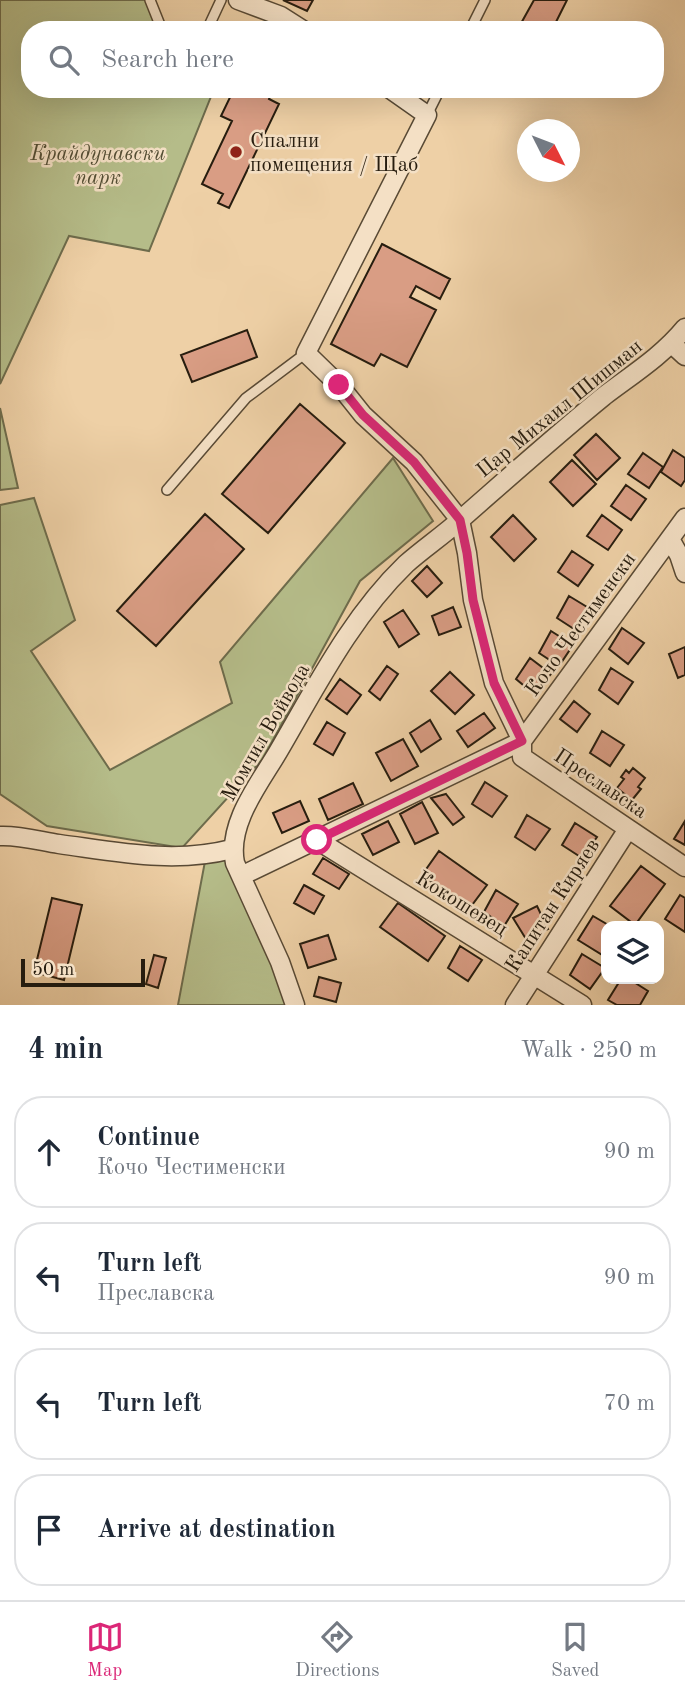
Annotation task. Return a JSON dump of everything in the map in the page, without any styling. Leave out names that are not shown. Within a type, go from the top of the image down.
[{"type":"street","points":[[238,0],[289,21]]},
{"type":"street","points":[[403,98],[427,115],[306,353],[339,385],[363,415],[414,462],[460,520]]},
{"type":"street","name":"Цар Михаил Шишман","points":[[460,520],[545,445],[679,350],[685,328]]},
{"type":"street","name":"Кочо Честименски","points":[[241,876],[522,741],[685,518]]},
{"type":"street","name":"Преславска","points":[[460,520],[473,600],[494,683],[522,741],[522,758],[685,867]]},
{"type":"street","name":"Момчил Войвода","points":[[232,849],[248,803],[342,643],[380,592],[407,563],[460,520]]},
{"type":"street","points":[[670,539],[685,573]]},
{"type":"street","name":"Капитан Киряев","points":[[515,1005],[628,829]]},
{"type":"street","points":[[0,836],[174,858],[206,856],[232,849],[241,876],[280,962],[295,1005]]},
{"type":"street","name":"Кокошевец","points":[[317,840],[582,1005]]},
{"type":"lane","points":[[150,0],[158,21]]},
{"type":"lane","points":[[211,21],[221,0]]},
{"type":"lane","points":[[474,21],[485,0]]},
{"type":"lane","points":[[427,115],[436,98]]},
{"type":"lane","points":[[167,490],[246,398],[306,353]]},
{"type":"green space","name":"Крайдунавски парк","points":[[0,0],[150,0],[158,21],[21,21],[21,98],[210,98],[149,251],[69,236],[0,384]]},
{"type":"green space","points":[[0,408],[18,488],[0,490]]},
{"type":"green space","points":[[393,458],[433,521],[360,581],[262,760],[182,848],[47,826],[0,794],[0,505],[34,498],[75,620],[31,651],[110,770],[232,703],[220,662]]},
{"type":"green space","points":[[232,849],[295,1005],[178,1005],[206,856]]},
{"type":"building","points":[[283,0],[313,0],[307,11]]},
{"type":"building","points":[[534,0],[567,0],[556,21],[522,21]]},
{"type":"building","name":"Спални помещения / Щаб","points":[[230,98],[269,98],[279,104],[229,208],[218,203],[223,194],[202,184],[232,121],[221,116]]},
{"type":"building","points":[[382,244],[450,279],[440,299],[416,286],[410,297],[436,310],[407,367],[381,354],[374,366],[331,344]]},
{"type":"building","points":[[247,330],[257,357],[192,382],[181,355]]},
{"type":"building","points":[[300,404],[345,443],[268,533],[222,494]]},
{"type":"building","points":[[596,434],[620,458],[597,480],[574,455]]},
{"type":"building","points":[[673,450],[685,458],[685,480],[681,486],[661,472]]},
{"type":"building","points":[[643,453],[663,467],[649,488],[628,474]]},
{"type":"building","points":[[572,460],[596,484],[573,506],[550,482]]},
{"type":"building","points":[[626,485],[646,499],[631,520],[611,506]]},
{"type":"building","points":[[205,514],[244,549],[156,646],[117,611]]},
{"type":"building","points":[[513,515],[536,539],[514,561],[491,537]]},
{"type":"building","points":[[602,515],[622,530],[608,550],[587,536]]},
{"type":"building","points":[[572,551],[593,565],[578,586],[558,572]]},
{"type":"building","points":[[427,566],[442,583],[427,597],[412,581]]},
{"type":"building","points":[[569,596],[592,610],[577,631],[557,618]]},
{"type":"building","points":[[453,607],[461,627],[439,635],[432,616]]},
{"type":"building","points":[[403,610],[419,634],[399,647],[384,622]]},
{"type":"building","points":[[622,628],[644,643],[628,664],[609,649]]},
{"type":"building","points":[[551,631],[573,645],[559,666],[539,653]]},
{"type":"building","points":[[685,647],[685,675],[678,678],[669,654]]},
{"type":"building","points":[[530,658],[551,674],[534,694],[516,679]]},
{"type":"building","points":[[387,666],[398,674],[380,700],[369,691]]},
{"type":"building","points":[[611,668],[633,682],[618,704],[599,690]]},
{"type":"building","points":[[450,672],[474,695],[455,714],[431,691]]},
{"type":"building","points":[[340,679],[361,695],[347,714],[326,699]]},
{"type":"building","points":[[574,701],[590,714],[577,732],[560,719]]},
{"type":"building","points":[[484,713],[495,728],[468,747],[457,731]]},
{"type":"building","points":[[430,720],[441,739],[421,752],[410,733]]},
{"type":"building","points":[[327,722],[345,733],[333,755],[314,744]]},
{"type":"building","points":[[602,731],[624,745],[610,766],[590,753]]},
{"type":"building","points":[[403,739],[418,766],[391,781],[376,753]]},
{"type":"building","points":[[633,768],[645,778],[638,787],[641,789],[632,800],[617,788],[624,779],[621,777],[626,770],[629,773]]},
{"type":"building","points":[[485,782],[507,796],[492,817],[472,804]]},
{"type":"building","points":[[353,783],[363,804],[328,820],[319,799]]},
{"type":"building","points":[[446,794],[464,817],[453,825],[431,798]]},
{"type":"building","points":[[300,801],[309,821],[282,833],[273,813]]},
{"type":"building","points":[[422,802],[438,833],[415,844],[400,814]]},
{"type":"building","points":[[527,815],[550,829],[535,850],[515,837]]},
{"type":"building","points":[[388,821],[399,842],[373,855],[362,834]]},
{"type":"building","points":[[685,821],[685,845],[674,839]]},
{"type":"building","points":[[575,823],[597,837],[582,858],[562,845]]},
{"type":"building","points":[[439,851],[487,885],[469,909],[422,875]]},
{"type":"building","points":[[323,858],[349,874],[339,889],[313,874]]},
{"type":"building","points":[[641,866],[665,884],[638,921],[630,921],[610,906]]},
{"type":"building","points":[[304,885],[324,896],[314,914],[294,903]]},
{"type":"building","points":[[496,890],[518,904],[504,926],[484,912]]},
{"type":"building","points":[[680,895],[685,898],[685,932],[665,919]]},
{"type":"building","points":[[52,898],[82,905],[64,980],[34,972]]},
{"type":"building","points":[[398,903],[445,936],[428,961],[380,927]]},
{"type":"building","points":[[537,906],[548,929],[526,939],[513,918]]},
{"type":"building","points":[[593,916],[602,921],[601,954],[578,940]]},
{"type":"building","points":[[328,935],[336,959],[308,968],[300,944]]},
{"type":"building","points":[[460,946],[482,960],[468,981],[448,968]]},
{"type":"building","points":[[582,954],[601,966],[601,974],[590,989],[570,975]]},
{"type":"building","points":[[154,955],[166,958],[158,988],[146,984]]},
{"type":"building","points":[[319,977],[341,983],[336,1002],[314,996]]},
{"type":"building","points":[[618,984],[637,984],[648,991],[640,1005],[617,1005],[608,1000]]},
{"type":"place","name":"Спални помещения / Щаб","points":[[236,152]]},
{"type":"route","points":[[317,840],[522,741],[494,683],[473,600],[460,520],[414,462],[363,415],[339,385]]}]
